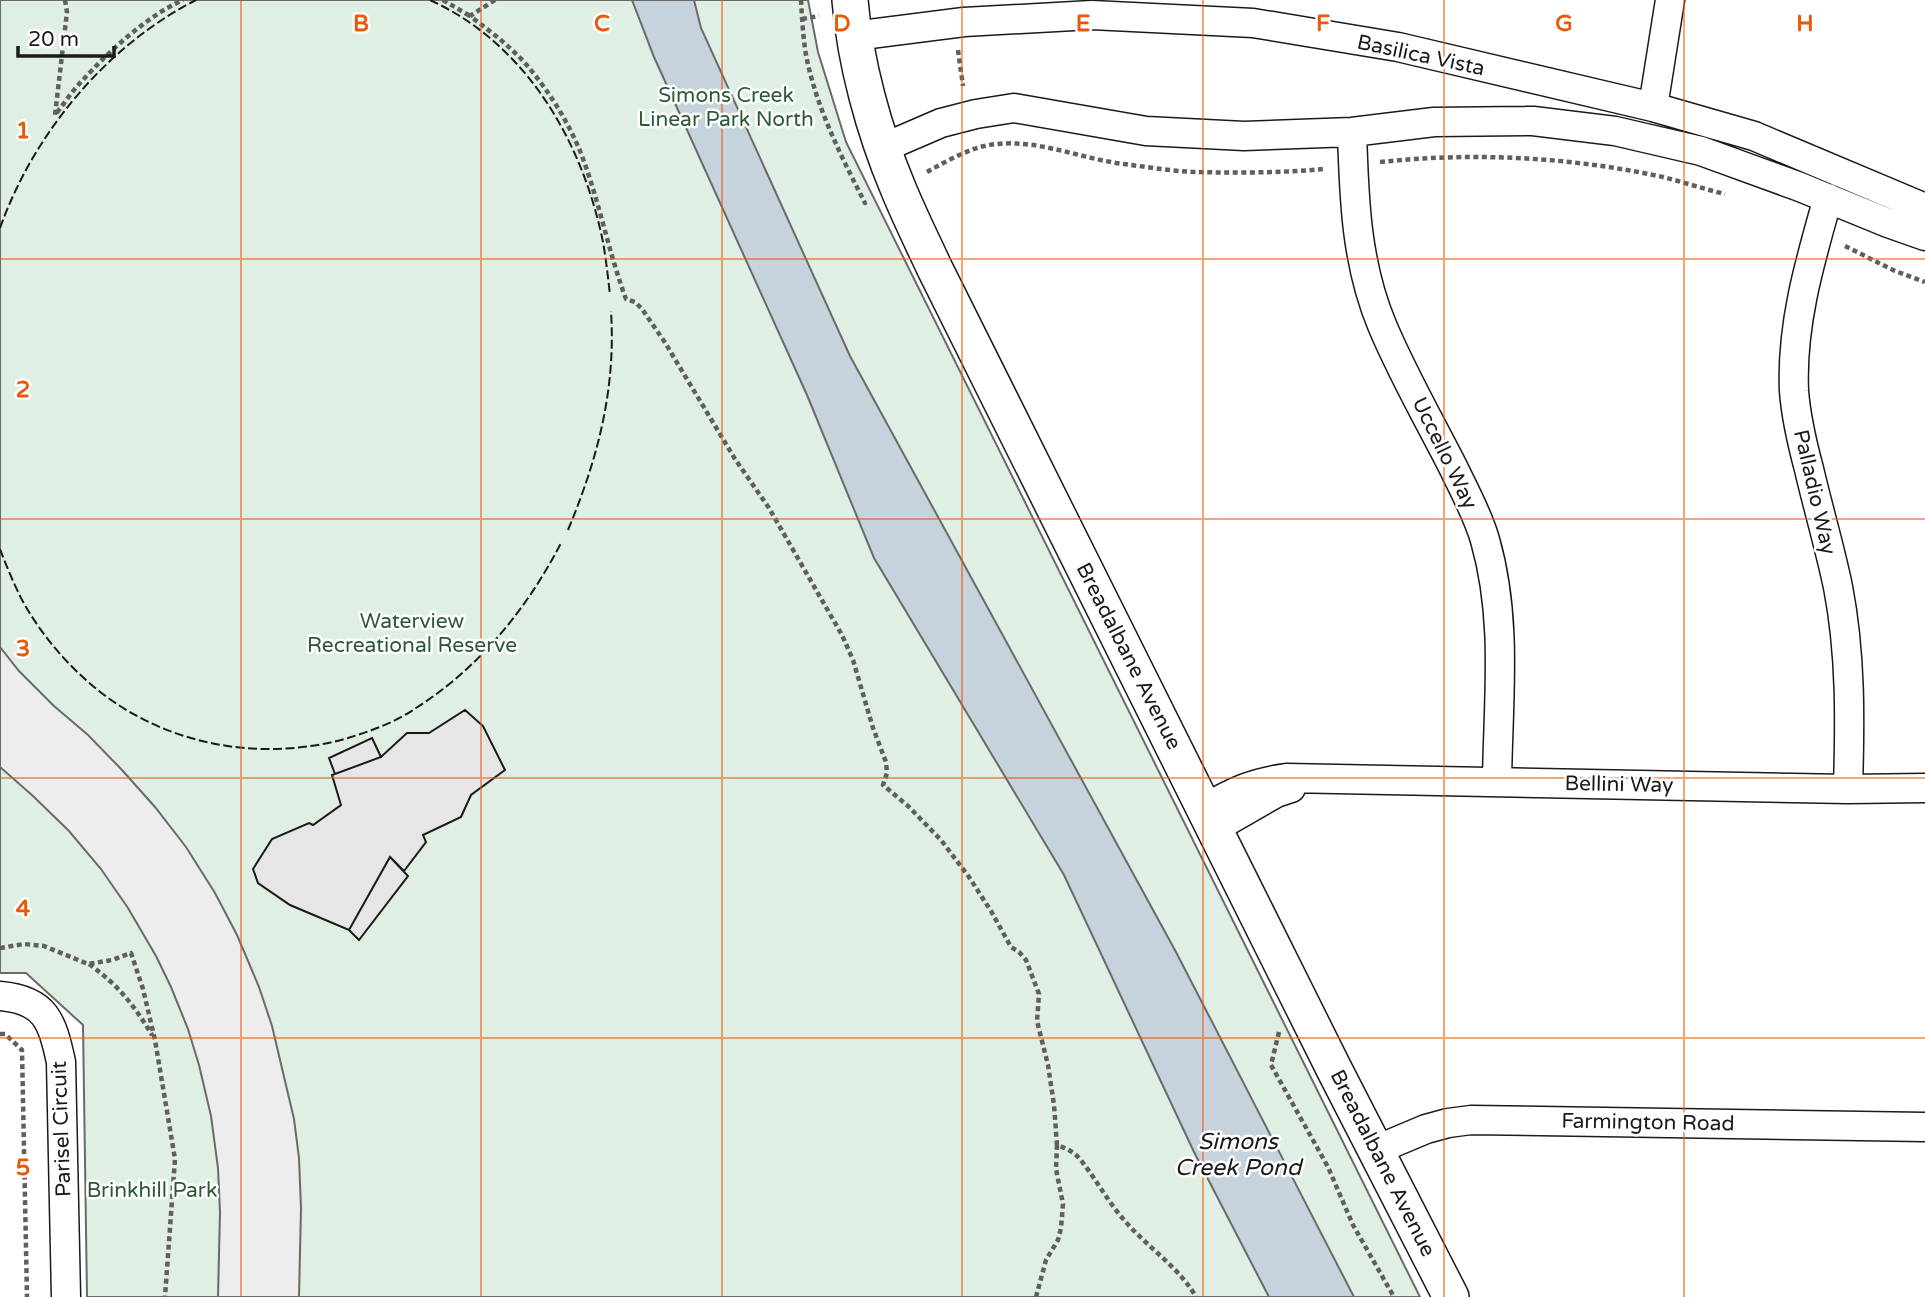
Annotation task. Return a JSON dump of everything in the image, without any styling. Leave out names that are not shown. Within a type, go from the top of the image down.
[{"type":"street","name":"Breadalbane Avenue","points":[[850,0],[854,36],[883,148],[934,267],[1451,1297]]},
{"type":"street","points":[[1653,107],[1670,0]]},
{"type":"street","name":"Basilica Vista","points":[[854,36],[954,24],[1092,15],[1253,23],[1398,47],[1653,107],[1754,136],[1925,208]]},
{"type":"street","points":[[883,148],[941,123],[1014,108],[1146,131],[1244,136],[1352,132],[1434,122],[1533,121],[1615,131],[1702,151],[1925,236]]},
{"type":"street","name":"Uccello Way","points":[[1352,132],[1358,236],[1370,294],[1395,354],[1467,496],[1484,536],[1493,573],[1501,637],[1497,782]]},
{"type":"street","name":"Palladio Way","points":[[1828,198],[1804,286],[1796,342],[1794,391],[1801,435],[1838,588],[1850,704],[1848,789]]},
{"type":"street","name":"Bellini Way","points":[[1210,818],[1313,779],[1848,789],[1925,788]]},
{"type":"street","name":"Parisel Circuit","points":[[0,996],[29,1001],[40,1009],[56,1039],[61,1062],[66,1297]]},
{"type":"street","name":"Farmington Road","points":[[1377,1150],[1426,1129],[1471,1119],[1925,1127]]},
{"type":"path","points":[[65,0],[55,115],[81,82],[112,52],[148,21],[179,1]]},
{"type":"path","points":[[443,0],[470,16],[506,44],[529,68],[552,100],[579,150],[626,299],[635,302],[642,309],[664,341],[735,459],[769,508],[842,635],[853,660],[886,762],[887,773],[883,785],[941,840],[977,888],[1011,947],[1026,960],[1039,994],[1037,1021],[1055,1105],[1056,1169],[1063,1204],[1058,1240],[1046,1260],[1036,1297]]},
{"type":"path","points":[[470,16],[495,0]]},
{"type":"path","points":[[801,0],[802,19]]},
{"type":"path","points":[[954,24],[973,149]]},
{"type":"path","points":[[1313,170],[1430,157],[1480,156],[1547,160],[1664,177],[1736,198]]},
{"type":"path","points":[[1818,233],[1895,271],[1925,282]]},
{"type":"path","points":[[0,948],[24,944],[44,946],[88,964],[109,978],[122,992],[155,1040]]},
{"type":"path","points":[[88,964],[131,953],[155,1040],[175,1159],[165,1297]]},
{"type":"path","points":[[1279,1030],[1271,1065],[1328,1167],[1353,1226],[1394,1297]]},
{"type":"path","points":[[0,1034],[5,1034],[22,1050],[27,1297]]},
{"type":"path","points":[[1057,1144],[1079,1158],[1125,1221],[1177,1273],[1196,1297]]},
{"type":"green space","name":"Waterview Recreational Reserve","points":[[0,0],[808,0],[818,52],[846,142],[1420,1297],[87,1297],[83,1025],[26,973],[0,973]]},
{"type":"shaded area","points":[[0,647],[19,671],[88,735],[155,807],[186,847],[237,935],[272,1026],[294,1119],[301,1208],[299,1297],[218,1297],[218,1168],[211,1116],[188,1029],[156,956],[101,869],[69,831],[0,767]]},
{"type":"water","name":"Simons Creek Pond","points":[[632,0],[694,0],[701,28],[850,356],[1176,952],[1354,1297],[1269,1297],[1194,1152],[1064,875],[874,558],[807,395],[654,57]]},
{"type":"building","points":[[465,710],[483,726],[505,770],[471,795],[461,817],[423,835],[426,842],[404,871],[390,857],[349,930],[290,905],[258,883],[253,869],[272,839],[309,823],[313,825],[341,805],[332,775],[381,757],[407,733],[429,733]]},
{"type":"building","points":[[372,738],[381,757],[335,774],[329,758]]},
{"type":"building","points":[[390,857],[408,876],[359,940],[349,930]]},
{"type":"fence","points":[[0,228],[32,159],[77,96],[103,67],[132,42],[163,19],[196,0]]},
{"type":"fence","points":[[430,0],[464,19],[495,42],[545,99],[581,167],[603,242],[610,295]]},
{"type":"fence","points":[[568,530],[588,476],[603,423],[611,368],[611,311]]},
{"type":"fence","points":[[0,549],[21,598],[42,631],[76,671],[114,702],[144,720],[210,743],[279,749],[314,746],[383,726],[439,692],[481,656],[517,614],[561,543]]},
{"type":"park label","name":"Simons Creek Linear Park North","points":[[726,107]]},
{"type":"park label","name":"Brinkhill Park","points":[[152,1190]]}]
